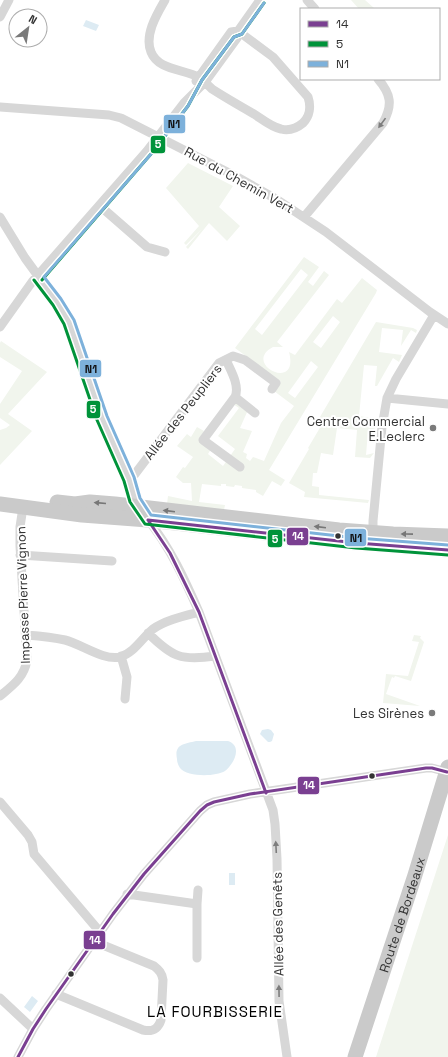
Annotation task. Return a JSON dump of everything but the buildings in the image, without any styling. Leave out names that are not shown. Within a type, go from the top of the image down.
[{"type":"main road","points":[[0,496],[75,504],[90,502],[225,517],[448,550]]},
{"type":"main road","points":[[0,504],[82,515],[148,520],[291,536],[373,538],[446,534]]},
{"type":"main road","name":"Route de Bordeaux","points":[[355,1057],[415,875],[447,770]]},
{"type":"main road","name":"Route de Bordeaux","points":[[365,1057],[448,800]]},
{"type":"street","points":[[0,16],[9,0]]},
{"type":"street","points":[[0,327],[32,282],[100,206],[158,137],[201,79],[231,32],[238,31],[273,57],[308,97],[310,109],[305,122],[294,129],[280,129],[212,88],[201,79],[164,65],[156,59],[151,51],[149,40],[153,24],[165,0]]},
{"type":"street","points":[[238,31],[260,0]]},
{"type":"street","points":[[307,0],[314,8]]},
{"type":"street","points":[[304,217],[383,123],[388,115],[390,106],[389,97],[385,87],[379,80]]},
{"type":"street","name":"Rue du Chemin Vert","points":[[0,107],[114,116],[158,137],[264,191],[304,217],[434,316],[448,324]]},
{"type":"street","points":[[100,206],[147,247],[165,252]]},
{"type":"street","name":"Allée des Genêts","points":[[0,217],[24,258],[57,302],[69,322],[102,418],[129,479],[135,500],[157,531],[175,562],[199,612],[273,810],[277,859],[279,1001],[287,1057]]},
{"type":"street","points":[[373,538],[373,521],[382,427],[387,398],[396,379],[434,316]]},
{"type":"street","name":"Allée des Peupliers","points":[[129,479],[219,363],[233,356],[245,360],[276,383],[272,389]]},
{"type":"street","points":[[226,360],[237,392],[235,397],[203,440],[240,468]]},
{"type":"street","points":[[235,397],[255,413]]},
{"type":"street","points":[[387,398],[448,404]]},
{"type":"street","name":"Impasse Pierre Vignon","points":[[0,696],[24,673],[27,660],[20,555],[20,527],[23,507]]},
{"type":"street","points":[[20,555],[112,561]]},
{"type":"street","points":[[26,634],[67,641],[113,658],[121,656],[132,650],[154,628],[199,612]]},
{"type":"street","points":[[148,633],[163,648],[178,656],[198,659],[215,656]]},
{"type":"street","points":[[121,656],[127,677],[125,700]]},
{"type":"street","points":[[18,1057],[33,1029],[56,994],[127,894],[176,837],[207,805],[220,800],[250,794],[266,793],[426,768],[447,770]]},
{"type":"street","points":[[0,802],[28,834],[32,842],[34,854],[100,932]]},
{"type":"street","points":[[197,958],[198,890]]},
{"type":"street","points":[[127,894],[197,904]]},
{"type":"street","points":[[56,994],[149,1032],[155,1030],[159,1026],[161,1020],[163,980],[159,970],[154,966],[93,941]]},
{"type":"street","points":[[0,998],[33,1029]]},
{"type":"shaded area","points":[[351,0],[365,0],[374,8],[358,8]]},
{"type":"shaded area","points":[[86,20],[99,25],[96,31],[83,26]]},
{"type":"shaded area","points":[[188,163],[233,186],[219,207],[240,226],[227,241],[209,223],[188,249],[186,247],[202,229],[186,245],[184,243],[199,226],[166,188]]},
{"type":"shaded area","points":[[304,257],[319,267],[308,282],[313,286],[324,271],[329,275],[277,342],[283,347],[273,347],[265,354],[264,361],[267,367],[273,371],[280,373],[287,371],[290,364],[289,352],[295,355],[337,299],[342,303],[362,278],[377,290],[269,470],[285,480],[281,486],[272,481],[263,496],[256,492],[256,490],[242,488],[242,486],[235,485],[234,487],[226,486],[226,484],[221,484],[221,486],[202,484],[199,502],[225,505],[224,510],[167,504],[168,496],[192,501],[191,483],[183,483],[176,477],[193,457],[177,446],[187,434],[191,437],[197,427],[204,431],[199,439],[211,449],[208,454],[223,466],[235,449],[218,436],[239,408],[233,404],[235,401],[248,410],[240,428],[252,431],[243,452],[247,454],[246,458],[250,461],[253,457],[264,461],[281,423],[294,406],[274,391],[281,382],[235,348]],"holes":[[[301,269],[308,275],[262,335],[255,329]],[[333,316],[340,322],[321,348],[313,342]],[[311,361],[318,367],[295,398],[288,393]]]},
{"type":"shaded area","points":[[376,322],[417,330],[416,333],[411,330],[401,346],[403,330],[382,328],[379,352],[402,355],[399,362],[393,358],[377,386],[375,386],[377,366],[364,365],[359,416],[377,419],[376,428],[368,431],[366,455],[374,453],[370,458],[355,457],[357,430],[337,428],[333,455],[321,453],[317,473],[313,473],[312,486],[319,487],[319,495],[369,500],[368,503],[304,497],[305,492],[289,483],[321,426],[317,422]]},
{"type":"shaded area","points":[[1,341],[47,372],[8,414],[32,431],[0,465],[0,430],[10,425],[0,418],[0,404],[22,371],[0,357]]},
{"type":"shaded area","points":[[414,635],[421,636],[420,638],[424,642],[411,681],[395,676],[394,678],[392,677],[386,694],[420,706],[383,703],[386,674],[408,676],[419,642],[412,641]]},
{"type":"shaded area","points":[[268,729],[274,734],[272,741],[270,742],[268,742],[260,734],[262,730]]},
{"type":"shaded area","points":[[196,741],[228,741],[233,743],[236,751],[234,760],[225,771],[220,773],[201,775],[184,771],[178,764],[176,754],[177,750],[181,746]]},
{"type":"shaded area","points":[[448,835],[448,1057],[376,1057]]},
{"type":"shaded area","points":[[229,873],[235,873],[235,885],[229,885]]},
{"type":"shaded area","points":[[32,996],[38,1001],[30,1012],[24,1007]]},
{"type":"transit line","name":"5","points":[[42,280],[151,154],[188,106],[202,80],[234,37],[242,34],[264,3]]},
{"type":"transit line","name":"N1","points":[[264,3],[242,34],[234,37],[202,80],[188,106],[151,154],[44,277],[61,299],[74,320],[107,416],[134,477],[140,498],[151,515],[357,538],[448,545]]},
{"type":"transit line","name":"5","points":[[34,280],[53,305],[64,324],[97,420],[124,481],[130,502],[145,524],[356,548],[448,555]]},
{"type":"transit line","name":"14","points":[[148,520],[357,543],[448,550]]},
{"type":"transit line","name":"14","points":[[148,520],[170,553],[199,612],[266,793]]},
{"type":"transit line","name":"14","points":[[18,1057],[46,1009],[113,914],[144,874],[207,805],[250,794],[426,768],[447,772]]},
{"type":"place","name":"Centre Commercial E.Leclerc","points":[[433,428]]},
{"type":"place","name":"Les Sirènes","points":[[432,713]]},
{"type":"district","name":"LA FOURBISSERIE","points":[[215,1011]]}]
